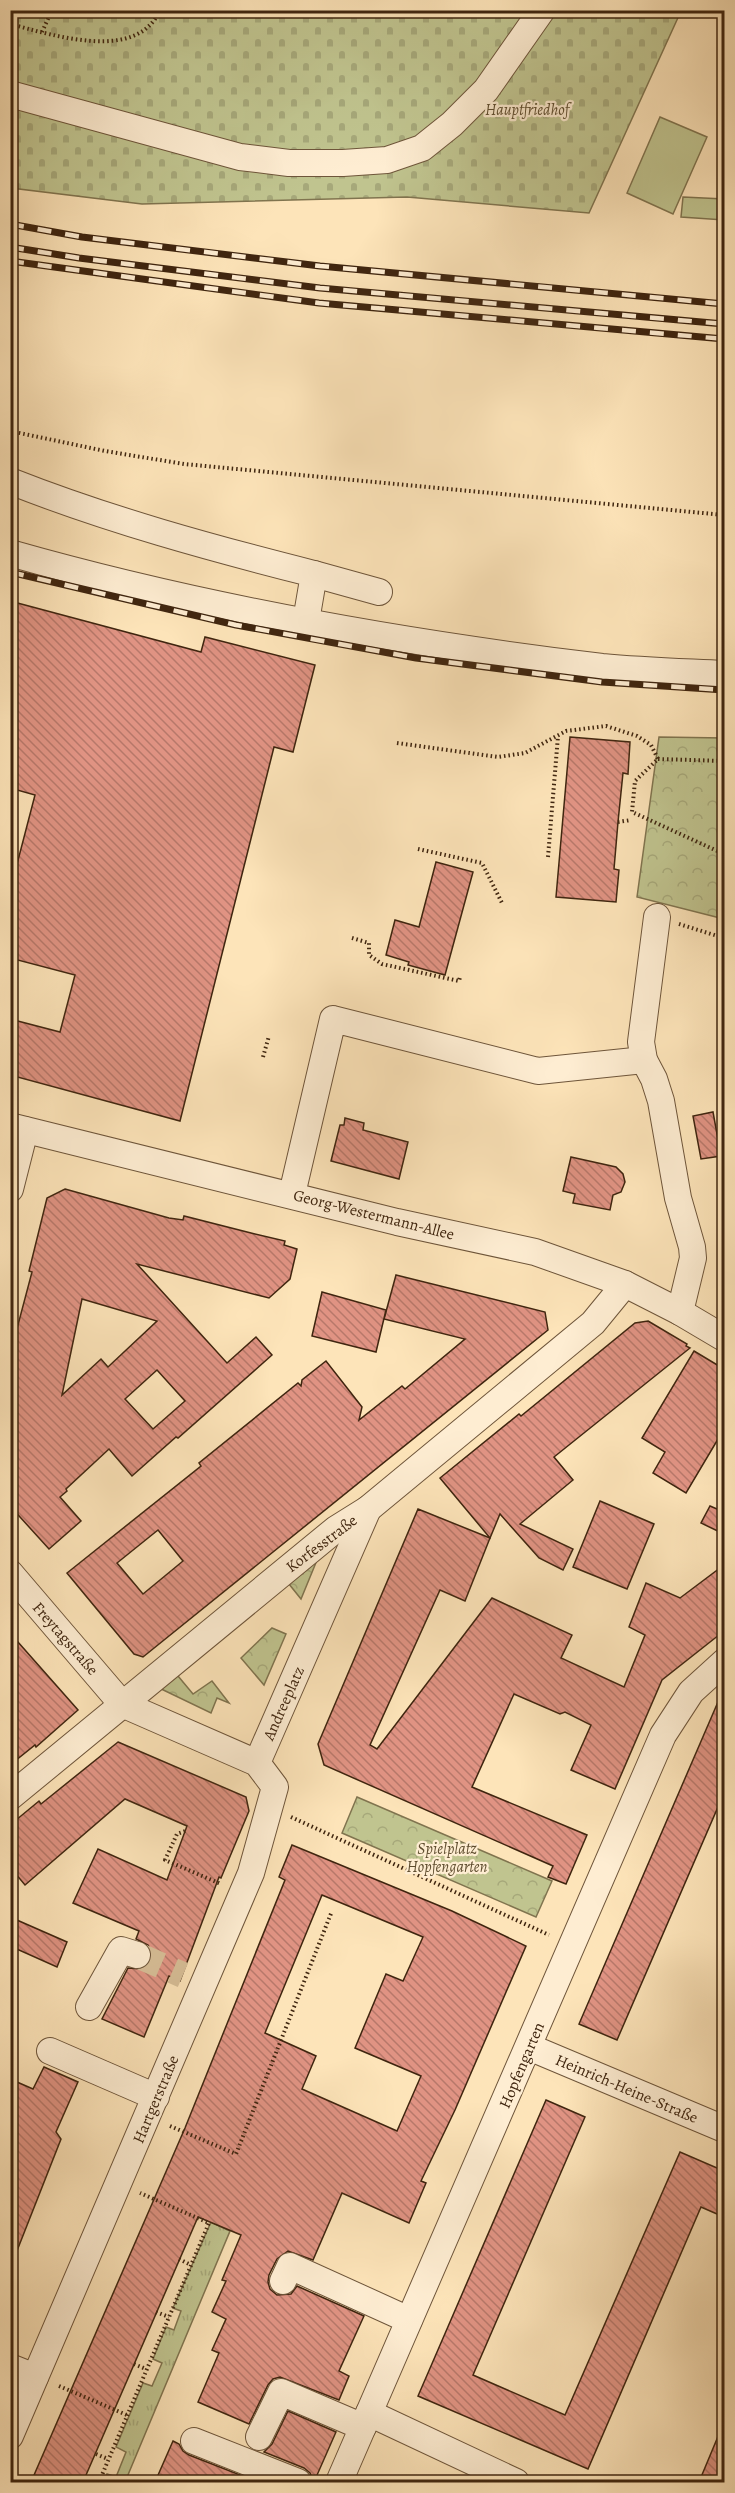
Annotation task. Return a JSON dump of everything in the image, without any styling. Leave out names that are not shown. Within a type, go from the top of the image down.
[{"type":"street","points":[[10,94],[240,157],[289,163],[387,160],[422,148],[452,123],[486,90],[542,10]]},
{"type":"street","points":[[10,481],[55,499],[188,542],[379,592]]},
{"type":"street","points":[[10,554],[238,609],[418,642],[604,667],[724,674]]},
{"type":"street","points":[[306,621],[314,574]]},
{"type":"street","points":[[657,917],[641,1042],[644,1060],[654,1079],[661,1101],[678,1198],[692,1248],[693,1258],[680,1312]]},
{"type":"street","points":[[292,1194],[333,1019],[538,1071],[644,1060]]},
{"type":"street","points":[[10,1189],[18,1128]]},
{"type":"street","name":"Georg-Westermann-Allee","points":[[18,1128],[292,1194],[388,1220],[535,1252],[626,1284],[724,1338]]},
{"type":"street","name":"Korfesstraße","points":[[10,1797],[336,1529],[368,1509],[593,1323],[626,1284]]},
{"type":"street","name":"Andreeplatz","points":[[257,1763],[368,1509]]},
{"type":"street","name":"Freytagstraße","points":[[10,1573],[122,1704]]},
{"type":"street","name":"Hopfengarten","points":[[339,2482],[663,1735],[675,1713],[691,1692],[724,1662]]},
{"type":"street","points":[[122,1704],[257,1763]]},
{"type":"street","name":"Hartgerstraße","points":[[11,2432],[46,2381],[152,2107],[193,1980],[251,1873],[275,1787],[257,1763]]},
{"type":"street","points":[[89,2007],[121,1950],[137,1955]]},
{"type":"street","name":"Heinrich-Heine-Straße","points":[[529,2047],[724,2129]]},
{"type":"street","points":[[50,2051],[152,2107]]},
{"type":"street","points":[[283,2281],[290,2266],[410,2320]]},
{"type":"street","points":[[10,2367],[46,2381]]},
{"type":"street","points":[[259,2437],[281,2392],[366,2420],[516,2482]]},
{"type":"street","points":[[194,2441],[298,2482]]},
{"type":"path","points":[[42,32],[52,10]]},
{"type":"path","points":[[10,24],[42,32],[109,43],[139,34],[156,20],[160,10]]},
{"type":"path","points":[[10,430],[105,451],[184,464],[724,515]]},
{"type":"path","points":[[397,743],[498,757],[525,753],[566,730],[606,726],[637,736],[651,745],[658,759]]},
{"type":"path","points":[[548,857],[558,736]]},
{"type":"path","points":[[724,761],[658,759],[634,781],[632,812],[724,854],[724,885]]},
{"type":"path","points":[[618,822],[631,820]]},
{"type":"path","points":[[418,849],[482,863],[503,904]]},
{"type":"path","points":[[657,917],[724,938]]},
{"type":"path","points":[[352,938],[369,943],[369,955],[382,964],[459,981],[460,977]]},
{"type":"path","points":[[263,1056],[268,1036]]},
{"type":"path","points":[[290,1817],[555,1937]]},
{"type":"path","points":[[185,1831],[177,1834],[165,1860],[221,1885]]},
{"type":"path","points":[[152,2107],[236,2154],[332,1911]]},
{"type":"path","points":[[99,2482],[209,2223],[141,2193]]},
{"type":"path","points":[[179,2259],[191,2265]]},
{"type":"path","points":[[156,2312],[169,2317]]},
{"type":"path","points":[[134,2364],[146,2369]]},
{"type":"path","points":[[46,2381],[127,2415]]},
{"type":"path","points":[[96,2454],[108,2459]]},
{"type":"green space","name":"Hauptfriedhof","points":[[11,11],[681,11],[589,213],[407,197],[142,204],[11,188]]},
{"type":"green space","points":[[660,117],[707,137],[673,214],[627,193]]},
{"type":"green space","points":[[683,197],[724,199],[724,220],[681,217]]},
{"type":"green space","points":[[659,737],[724,738],[724,919],[637,897]]},
{"type":"green space","points":[[322,1548],[301,1599],[285,1579]]},
{"type":"green space","points":[[272,1628],[286,1634],[264,1685],[241,1658]]},
{"type":"green space","points":[[173,1670],[193,1694],[212,1681],[229,1703],[217,1698],[211,1713],[155,1686]]},
{"type":"green space","name":"Spielplatz Hopfengarten","points":[[357,1797],[552,1881],[536,1917],[342,1833]]},
{"type":"green space","points":[[211,2222],[230,2231],[125,2482],[103,2482],[107,2474],[116,2477],[126,2452],[116,2447],[143,2383],[152,2386],[162,2363],[153,2359],[166,2327],[174,2330],[181,2311],[173,2308]]},
{"type":"building","points":[[10,601],[201,652],[205,637],[315,665],[293,752],[274,747],[180,1121],[10,1075],[10,1019],[60,1032],[75,975],[10,958],[10,891],[35,795],[10,788]]},
{"type":"building","points":[[570,737],[630,742],[628,774],[623,773],[618,822],[614,869],[619,870],[616,902],[556,897]]},
{"type":"building","points":[[436,862],[473,872],[445,975],[408,965],[409,962],[386,955],[395,920],[419,927]]},
{"type":"building","points":[[713,1112],[721,1156],[701,1159],[693,1116]]},
{"type":"building","points":[[345,1118],[364,1123],[363,1130],[408,1142],[399,1179],[331,1161],[340,1125],[344,1125]]},
{"type":"building","points":[[571,1157],[616,1167],[623,1174],[625,1182],[621,1192],[613,1195],[610,1210],[573,1203],[575,1194],[563,1191]]},
{"type":"building","points":[[65,1189],[169,1218],[183,1220],[184,1216],[285,1241],[284,1245],[297,1249],[290,1279],[269,1298],[137,1264],[227,1363],[256,1337],[272,1355],[132,1476],[109,1449],[60,1497],[81,1521],[49,1549],[10,1506],[10,1355],[32,1272],[29,1271],[47,1198]],"holes":[[[82,1299],[157,1321],[108,1367],[101,1359],[62,1395]],[[157,1370],[185,1401],[153,1429],[125,1399]]]},
{"type":"building","points":[[396,1275],[545,1312],[548,1330],[143,1657],[134,1654],[67,1573],[201,1466],[199,1463],[298,1383],[301,1386],[302,1380],[326,1361],[362,1407],[359,1420],[402,1386],[405,1389],[465,1339],[384,1319]],"holes":[[[158,1530],[183,1561],[143,1594],[117,1563]]]},
{"type":"building","points":[[322,1292],[386,1310],[376,1352],[312,1336]]},
{"type":"building","points":[[648,1321],[690,1348],[554,1457],[573,1480],[520,1524],[573,1549],[563,1570],[539,1558],[500,1514],[490,1538],[440,1478],[519,1414],[521,1416],[635,1323]]},
{"type":"building","points":[[694,1351],[724,1369],[724,1429],[686,1493],[653,1473],[665,1452],[642,1438]]},
{"type":"building","points":[[600,1501],[654,1524],[627,1589],[573,1567]]},
{"type":"building","points":[[710,1506],[724,1512],[724,1534],[701,1523]]},
{"type":"building","points":[[418,1509],[490,1538],[465,1601],[440,1590],[370,1745],[377,1749],[492,1598],[572,1635],[561,1658],[624,1687],[645,1635],[629,1627],[646,1583],[680,1598],[724,1565],[724,1631],[662,1680],[615,1789],[571,1770],[591,1725],[565,1712],[560,1714],[514,1694],[472,1787],[587,1835],[566,1884],[548,1877],[553,1866],[324,1765],[318,1744]]},
{"type":"building","points":[[10,1633],[78,1710],[36,1747],[35,1745],[10,1765]]},
{"type":"building","points":[[724,1688],[724,1793],[617,2040],[579,2024]]},
{"type":"building","points":[[118,1742],[246,1797],[249,1811],[221,1878],[219,1877],[180,1981],[169,1976],[144,2037],[102,2019],[128,1968],[141,1969],[151,1960],[152,1952],[148,1945],[136,1939],[139,1931],[73,1903],[98,1849],[167,1880],[187,1826],[125,1799],[25,1885],[10,1867],[10,1825],[39,1801],[41,1804]]},
{"type":"building","points":[[292,1845],[452,1911],[526,1946],[455,2110],[421,2181],[426,2183],[409,2223],[342,2193],[313,2260],[288,2251],[277,2259],[269,2275],[270,2289],[277,2295],[291,2294],[297,2286],[364,2316],[339,2371],[349,2376],[339,2400],[280,2377],[273,2379],[268,2385],[249,2424],[198,2402],[219,2353],[212,2350],[226,2319],[212,2312],[226,2281],[222,2280],[241,2235],[198,2217],[83,2482],[31,2482],[185,2128],[285,1880],[279,1877]],"holes":[[[322,1895],[423,1937],[403,1981],[386,1974],[355,2048],[421,2076],[397,2131],[302,2089],[316,2056],[265,2033]]]},
{"type":"building","points":[[10,1917],[67,1942],[57,1967],[10,1946]]},
{"type":"building","points":[[44,2067],[78,2082],[56,2132],[61,2139],[11,2266],[10,2079],[33,2089]]},
{"type":"building","points":[[546,2100],[585,2117],[473,2375],[565,2415],[680,2152],[724,2171],[724,2217],[701,2207],[588,2469],[418,2396]]},
{"type":"building","points":[[288,2411],[336,2432],[314,2482],[310,2473],[304,2468],[264,2452],[272,2444]]},
{"type":"building","points":[[724,2422],[724,2482],[699,2482]]},
{"type":"building","points":[[173,2441],[189,2455],[258,2482],[155,2482]]},
{"type":"tunnel","points":[[137,1955],[183,1975]]},
{"type":"railway","points":[[10,224],[82,237],[320,266],[724,304]]},
{"type":"railway","points":[[10,247],[79,258],[320,288],[724,324]]},
{"type":"railway","points":[[10,261],[319,303],[724,339]]},
{"type":"railway","points":[[10,572],[236,625],[416,658],[602,682],[724,690]]}]
